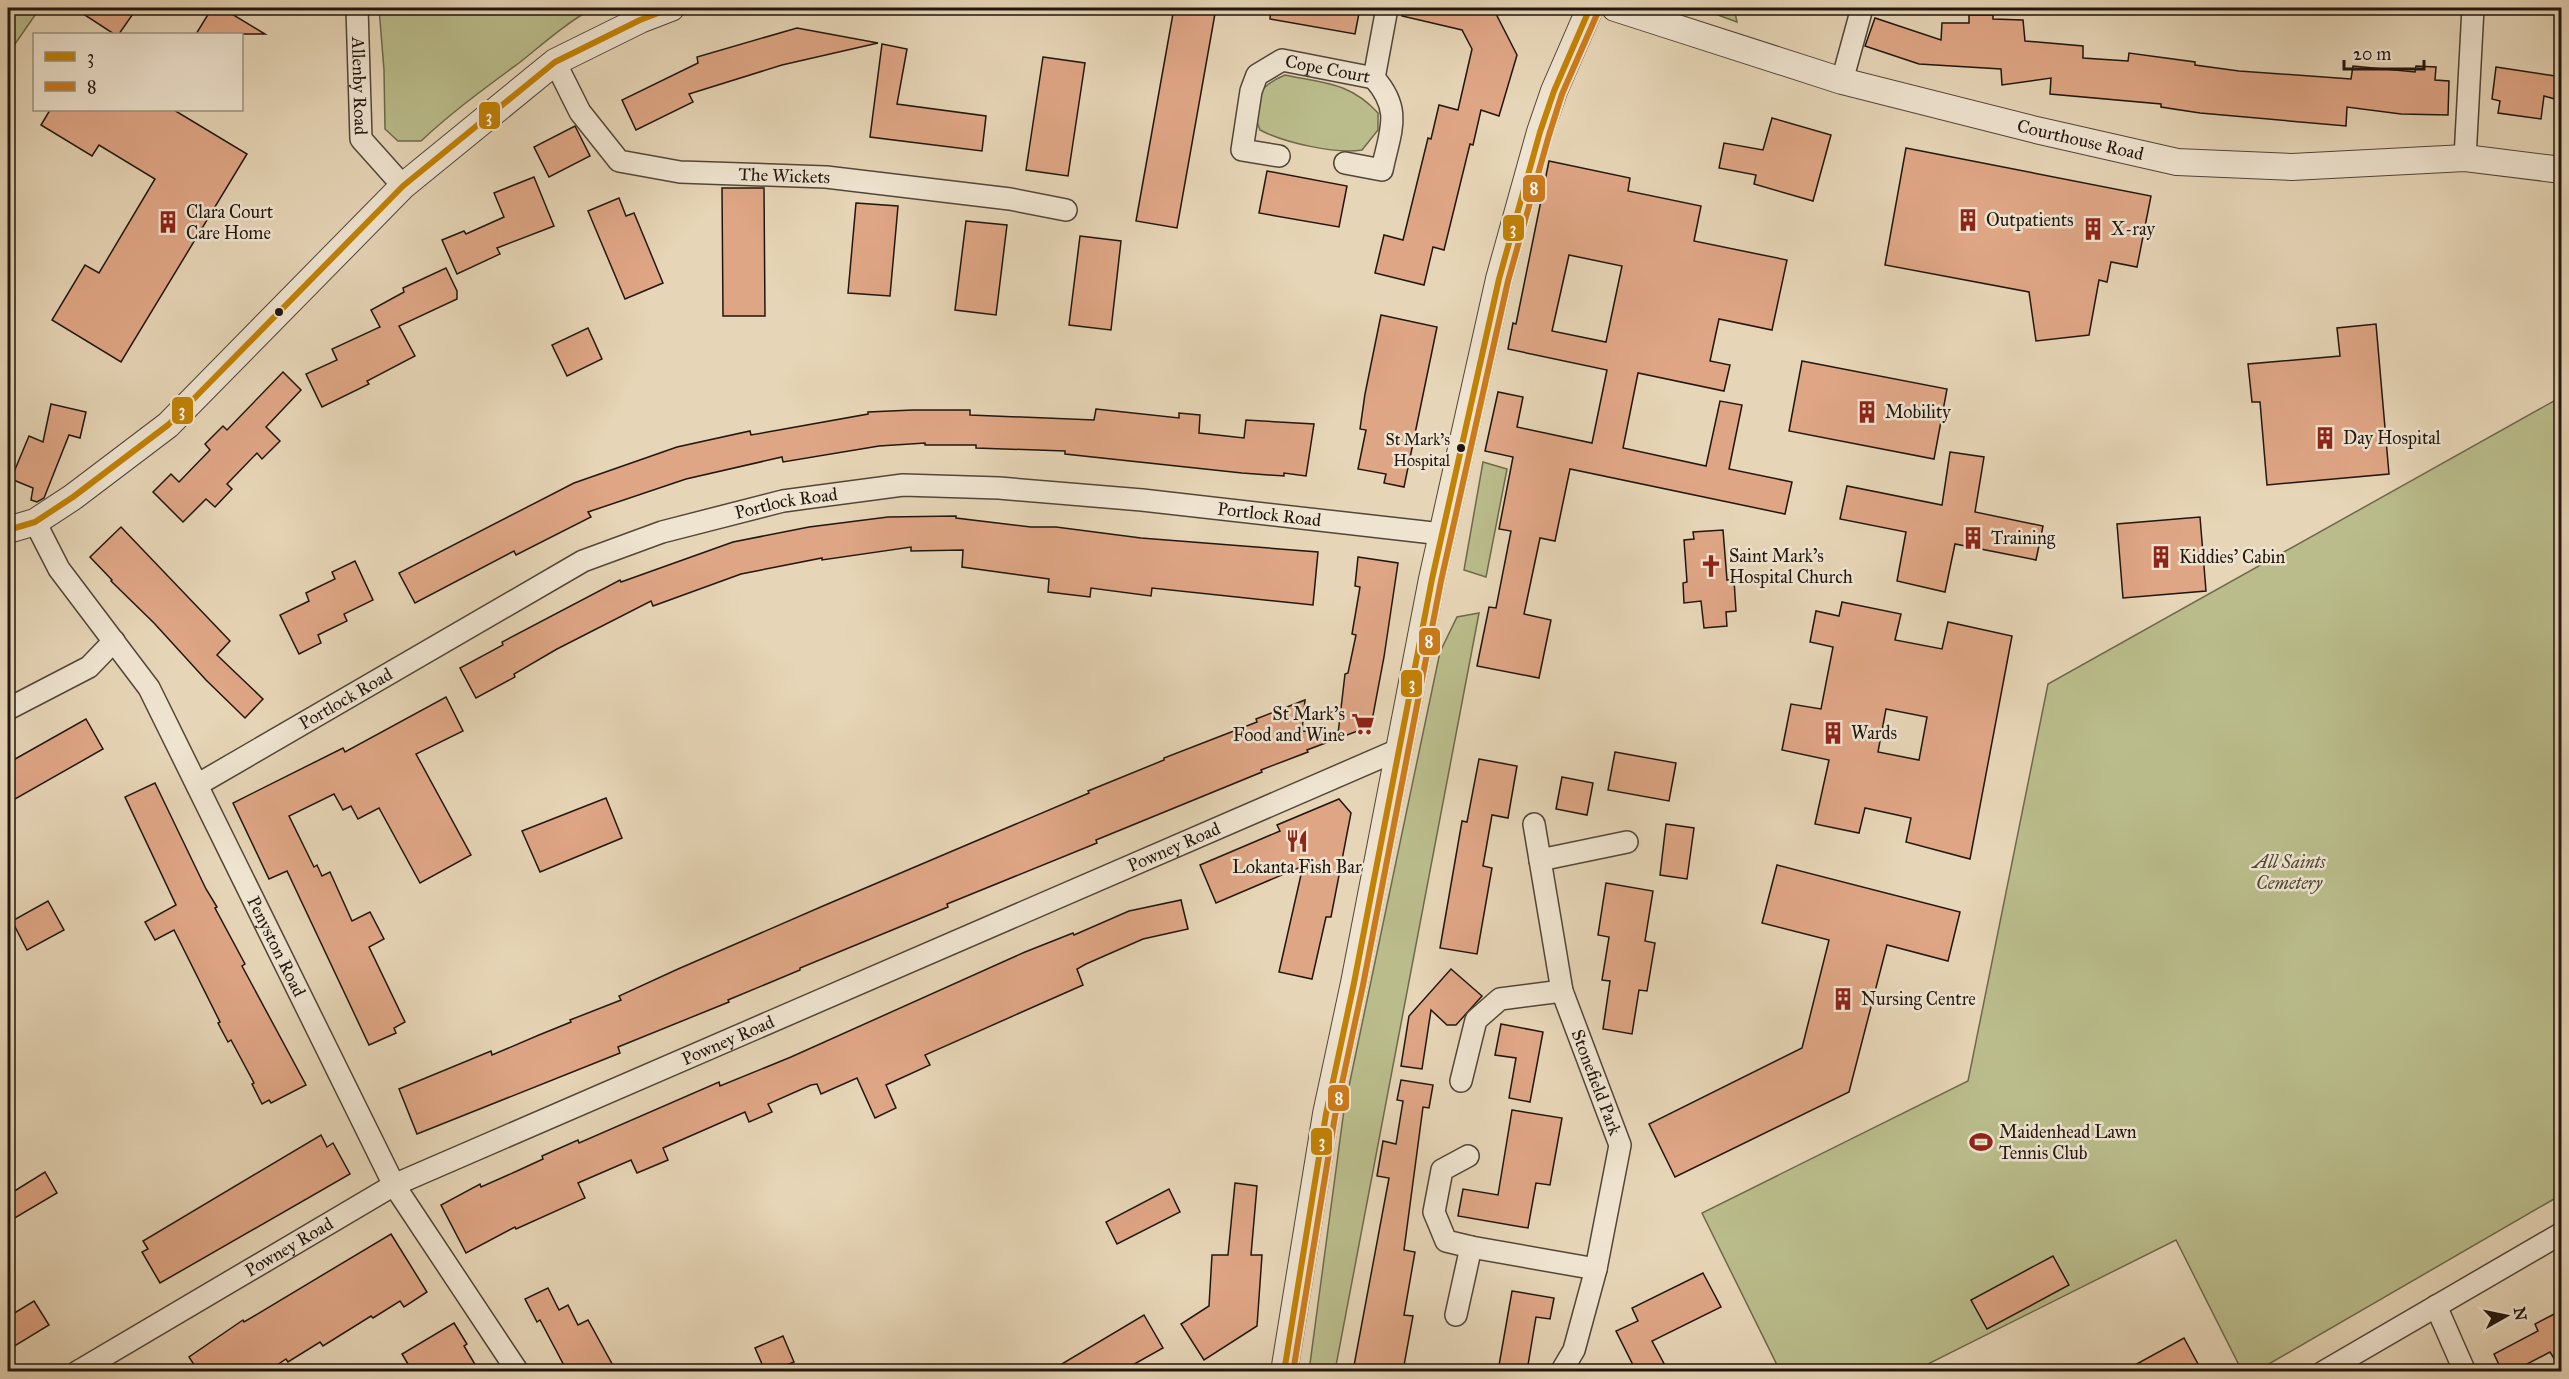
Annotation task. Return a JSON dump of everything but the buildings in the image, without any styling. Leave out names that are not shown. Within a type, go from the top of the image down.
[{"type":"street","name":"Allenby Road","points":[[357,8],[361,139],[403,186]]},
{"type":"street","points":[[8,530],[36,522],[73,497],[168,424],[403,186],[555,62],[640,20],[670,8]]},
{"type":"street","name":"Cope Court","points":[[1279,156],[1242,150],[1251,91],[1257,75],[1282,60],[1374,78],[1388,8]]},
{"type":"street","points":[[1284,1371],[1326,1114],[1442,534],[1498,279],[1540,132],[1554,91],[1590,8]]},
{"type":"street","name":"Courthouse Road","points":[[1615,8],[1842,81],[2036,130],[2177,162],[2292,167],[2465,158],[2562,170]]},
{"type":"street","points":[[1842,81],[1862,8]]},
{"type":"street","points":[[2465,158],[2473,8]]},
{"type":"street","name":"The Wickets","points":[[555,62],[580,112],[619,161],[680,172],[826,177],[1010,199],[1066,210]]},
{"type":"street","points":[[1345,163],[1382,170],[1394,113],[1384,90],[1374,78]]},
{"type":"street","name":"Portlock Road","points":[[197,785],[583,561],[662,531],[783,501],[903,485],[999,488],[1142,500],[1442,534]]},
{"type":"street","name":"Penyston Road","points":[[36,522],[59,569],[149,688],[393,1185],[518,1371]]},
{"type":"street","points":[[8,709],[89,667],[114,641]]},
{"type":"street","name":"Powney Road","points":[[78,1371],[393,1185],[1398,750]]},
{"type":"street","name":"Stonefield Park","points":[[1534,824],[1562,991],[1620,1145],[1596,1269],[1574,1350],[1561,1371]]},
{"type":"street","points":[[1540,860],[1627,842]]},
{"type":"street","points":[[1461,1081],[1476,1020],[1500,999],[1562,991]]},
{"type":"street","points":[[1468,1156],[1442,1170],[1434,1212],[1446,1241],[1596,1269]]},
{"type":"street","points":[[2324,1371],[2562,1233]]},
{"type":"street","points":[[1456,1315],[1471,1247]]},
{"type":"street","points":[[2436,1306],[2465,1371]]},
{"type":"green space","points":[[8,8],[40,8],[8,54]]},
{"type":"green space","points":[[379,8],[593,8],[564,27],[469,100],[421,141],[398,141],[385,129],[384,70]]},
{"type":"green space","points":[[1699,8],[1734,8],[1737,22]]},
{"type":"green space","points":[[1285,75],[1335,85],[1357,95],[1378,113],[1378,130],[1362,150],[1351,151],[1310,146],[1260,130],[1255,112],[1258,97],[1268,84]]},
{"type":"green space","name":"All Saints Cemetery","points":[[2561,397],[2561,1195],[2255,1372],[2242,1371],[2176,1240],[1914,1371],[1780,1371],[1702,1213],[1968,1081],[2048,684]]},
{"type":"green space","points":[[1483,462],[1507,469],[1486,577],[1464,570]]},
{"type":"green space","points":[[1479,613],[1335,1371],[1309,1371],[1344,1110],[1440,652],[1457,617]]},
{"type":"transit line","name":"3","points":[[8,530],[35,522],[73,497],[168,425],[403,186],[555,62],[640,20],[671,8]]},
{"type":"transit line","name":"3","points":[[1284,1372],[1326,1114],[1354,983],[1432,579],[1499,279],[1540,132],[1554,91],[1590,8]]},
{"type":"transit line","name":"8","points":[[1293,1372],[1335,1116],[1363,985],[1441,581],[1508,281],[1562,94],[1598,12]]},
{"type":"place","name":"Outpatients","points":[[1968,220]]},
{"type":"place","name":"Clara Court Care Home","points":[[168,222]]},
{"type":"place","name":"X-ray","points":[[2093,229]]},
{"type":"place","name":"Mobility","points":[[1867,412]]},
{"type":"place","name":"Day Hospital","points":[[2325,438]]},
{"type":"place","name":"St Mark's Hospital","points":[[1461,448]]},
{"type":"place","name":"Training","points":[[1973,538]]},
{"type":"place","name":"Kiddies' Cabin","points":[[2161,557]]},
{"type":"place","name":"Saint Mark's Hospital Church","points":[[1711,566]]},
{"type":"place","name":"St Mark's Food and Wine","points":[[1363,724]]},
{"type":"place","name":"Wards","points":[[1833,733]]},
{"type":"place","name":"Lokanta Fish Bar","points":[[1297,841]]},
{"type":"place","name":"Nursing Centre","points":[[1843,999]]},
{"type":"place","name":"Maidenhead Lawn Tennis Club","points":[[1981,1142]]}]
